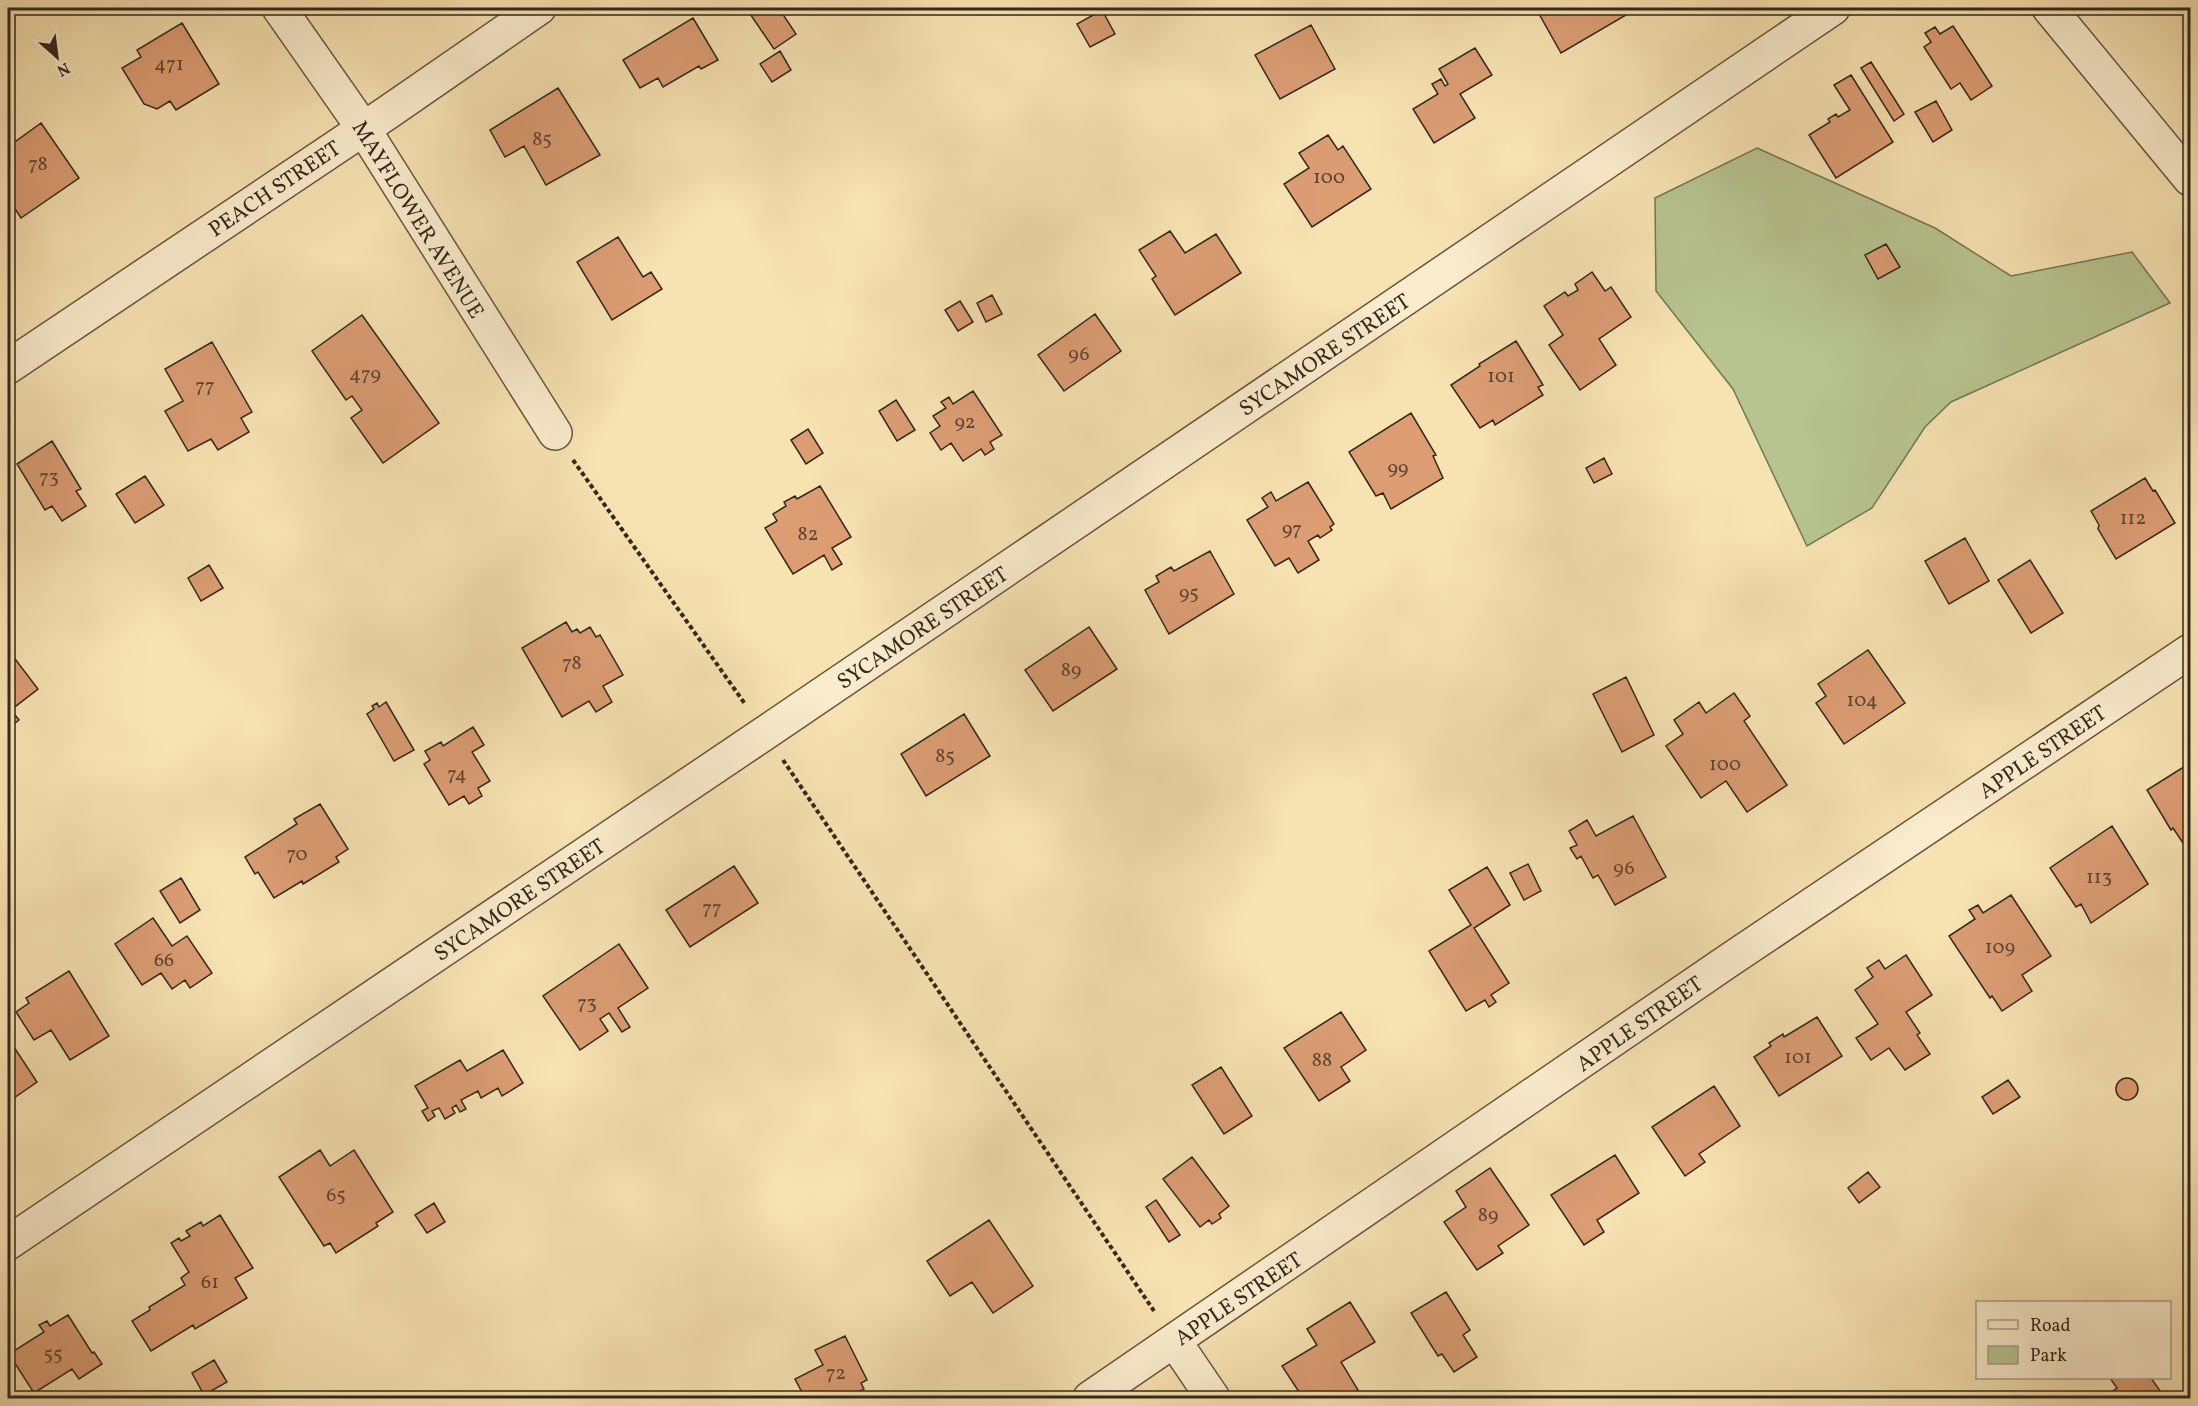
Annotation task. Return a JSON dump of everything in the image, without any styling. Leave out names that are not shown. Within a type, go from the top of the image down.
[{"type":"street","name":"MAYFLOWER AVENUE","points":[[279,8],[363,128],[555,433]]},
{"type":"street","name":"PEACH STREET","points":[[8,367],[539,8]]},
{"type":"street","name":"SYCAMORE STREET","points":[[8,1243],[765,733],[1833,8]]},
{"type":"street","points":[[2049,8],[2190,179]]},
{"type":"street","name":"APPLE STREET","points":[[1090,1398],[1175,1342],[1728,961],[2190,651]]},
{"type":"street","points":[[1175,1342],[1213,1398]]},
{"type":"path","points":[[555,433],[765,733],[1175,1342]]},
{"type":"green space","points":[[1757,148],[1935,228],[2011,276],[2132,252],[2170,303],[1951,402],[1925,427],[1872,508],[1807,546],[1733,389],[1656,291],[1655,198]]},
{"type":"building","points":[[746,8],[784,8],[780,10],[796,34],[774,49]]},
{"type":"building","points":[[1546,8],[1638,8],[1561,53],[1538,12]]},
{"type":"building","points":[[1102,10],[1115,34],[1090,47],[1077,24]]},
{"type":"building","points":[[693,18],[718,60],[701,69],[699,66],[663,87],[658,78],[640,88],[623,60]]},
{"type":"building","points":[[182,23],[219,84],[176,110],[170,101],[157,109],[144,104],[122,68],[141,57],[137,50]]},
{"type":"building","points":[[1311,25],[1335,69],[1280,99],[1255,55]]},
{"type":"building","points":[[1953,26],[1992,86],[1971,100],[1960,83],[1951,89],[1924,47],[1931,42],[1925,33],[1935,27],[1940,34]]},
{"type":"building","points":[[1475,48],[1492,75],[1460,94],[1475,118],[1434,143],[1413,109],[1438,94],[1432,84],[1441,79],[1445,86],[1448,84],[1439,69]]},
{"type":"building","points":[[780,51],[791,70],[772,82],[760,64]]},
{"type":"building","points":[[1871,62],[1904,114],[1894,121],[1861,68]]},
{"type":"building","points":[[1851,75],[1893,142],[1836,178],[1809,135],[1830,122],[1828,119],[1836,114],[1838,117],[1850,110],[1834,85]]},
{"type":"building","points":[[558,88],[600,155],[546,185],[524,146],[505,157],[490,130]]},
{"type":"building","points":[[1936,101],[1952,130],[1933,142],[1915,112]]},
{"type":"building","points":[[41,123],[79,178],[21,218],[8,198],[8,147]]},
{"type":"building","points":[[1328,135],[1338,150],[1343,146],[1371,189],[1312,227],[1284,184],[1309,168],[1299,153]]},
{"type":"building","points":[[1170,231],[1185,253],[1216,234],[1241,273],[1175,315],[1152,279],[1156,276],[1139,250]]},
{"type":"building","points":[[618,237],[643,277],[651,272],[662,289],[612,320],[577,262]]},
{"type":"building","points":[[1886,244],[1900,267],[1878,279],[1865,255]]},
{"type":"building","points":[[1592,272],[1605,291],[1611,287],[1631,317],[1599,339],[1616,365],[1580,390],[1549,345],[1563,335],[1544,306],[1565,292],[1568,296],[1578,290],[1575,284]]},
{"type":"building","points":[[992,295],[1002,314],[986,322],[977,303]]},
{"type":"building","points":[[960,301],[973,322],[958,331],[945,310]]},
{"type":"building","points":[[1095,314],[1121,351],[1064,391],[1038,355]]},
{"type":"building","points":[[362,315],[439,423],[383,463],[351,418],[362,410],[352,396],[346,400],[312,351]]},
{"type":"building","points":[[1516,341],[1543,385],[1538,387],[1543,395],[1495,425],[1493,420],[1480,428],[1451,385]]},
{"type":"building","points":[[212,342],[252,412],[241,418],[249,432],[218,450],[211,439],[188,451],[165,411],[183,401],[165,369]]},
{"type":"building","points":[[973,391],[1002,435],[990,442],[994,449],[985,455],[981,449],[963,461],[951,443],[941,450],[930,433],[940,426],[933,416],[946,408],[941,402],[949,397],[953,404]]},
{"type":"building","points":[[896,400],[915,430],[897,441],[879,411]]},
{"type":"building","points":[[1411,413],[1436,455],[1433,456],[1443,478],[1391,509],[1383,493],[1376,496],[1349,452]]},
{"type":"building","points":[[808,429],[823,453],[806,464],[791,440]]},
{"type":"building","points":[[52,441],[81,489],[76,491],[86,506],[62,521],[52,506],[45,510],[17,464]]},
{"type":"building","points":[[1604,458],[1612,474],[1594,483],[1586,468]]},
{"type":"building","points":[[145,476],[164,505],[135,523],[116,494]]},
{"type":"building","points":[[2145,478],[2175,523],[2116,559],[2098,529],[2099,525],[2091,511]]},
{"type":"building","points":[[1308,482],[1334,524],[1330,527],[1332,530],[1320,538],[1318,535],[1308,541],[1319,560],[1298,573],[1289,558],[1275,566],[1247,520],[1268,507],[1262,498],[1271,492],[1276,501]]},
{"type":"building","points":[[820,486],[851,537],[832,548],[842,564],[832,570],[824,555],[793,574],[765,528],[777,521],[773,514],[786,506],[784,502],[795,496],[797,499]]},
{"type":"building","points":[[1965,538],[1989,581],[1949,604],[1925,561]]},
{"type":"building","points":[[1210,551],[1234,594],[1169,634],[1145,590],[1159,582],[1156,576],[1171,567],[1174,571]]},
{"type":"building","points":[[2030,560],[2063,613],[2031,633],[1998,580]]},
{"type":"building","points":[[209,565],[223,588],[201,601],[188,578]]},
{"type":"building","points":[[566,622],[572,632],[577,629],[580,633],[590,627],[596,637],[600,635],[623,675],[603,686],[612,702],[596,712],[589,701],[562,717],[522,648]]},
{"type":"building","points":[[1089,627],[1117,669],[1053,711],[1025,670]]},
{"type":"building","points":[[1868,650],[1905,703],[1844,744],[1816,703],[1826,696],[1818,684]]},
{"type":"building","points":[[8,652],[38,689],[11,710],[19,720],[8,729]]},
{"type":"building","points":[[1626,677],[1654,735],[1622,752],[1593,694]]},
{"type":"building","points":[[1734,693],[1750,716],[1744,721],[1787,785],[1747,812],[1726,781],[1701,798],[1666,746],[1683,734],[1674,720],[1699,702],[1706,713]]},
{"type":"building","points":[[386,702],[414,750],[394,761],[367,714],[374,709],[372,706],[377,703],[379,707]]},
{"type":"building","points":[[964,714],[990,756],[926,796],[901,754]]},
{"type":"building","points":[[473,727],[484,745],[472,752],[490,781],[478,788],[482,796],[469,804],[464,796],[449,805],[424,764],[430,760],[425,751],[441,742],[443,746]]},
{"type":"building","points":[[2190,763],[2190,839],[2183,843],[2173,828],[2171,830],[2147,790]]},
{"type":"building","points":[[320,804],[348,849],[336,857],[339,862],[303,884],[302,881],[274,898],[258,872],[255,874],[245,857],[297,824],[294,819]]},
{"type":"building","points":[[1633,816],[1666,877],[1615,905],[1598,875],[1593,878],[1581,856],[1577,859],[1570,848],[1577,845],[1569,831],[1587,820],[1596,836]]},
{"type":"building","points":[[2112,826],[2148,884],[2091,923],[2081,904],[2076,907],[2050,868]]},
{"type":"building","points":[[1528,864],[1541,891],[1524,900],[1510,873]]},
{"type":"building","points":[[734,866],[758,903],[690,947],[666,910]]},
{"type":"building","points":[[1487,867],[1510,905],[1474,928],[1509,983],[1491,995],[1496,1002],[1489,1007],[1485,1000],[1466,1011],[1429,951],[1471,925],[1449,890]]},
{"type":"building","points":[[181,878],[200,910],[180,923],[160,891]]},
{"type":"building","points":[[2011,895],[2051,956],[2022,975],[2032,991],[2002,1011],[1992,996],[1990,998],[1949,936],[1975,919],[1969,910],[1978,905],[1983,913]]},
{"type":"building","points":[[153,918],[172,946],[187,936],[212,973],[190,988],[185,980],[172,989],[161,973],[142,985],[115,944]]},
{"type":"building","points":[[619,944],[648,988],[618,1008],[630,1027],[622,1032],[609,1013],[600,1019],[608,1031],[580,1050],[543,996]]},
{"type":"building","points":[[1906,955],[1932,995],[1906,1012],[1920,1033],[1917,1035],[1930,1054],[1905,1070],[1889,1048],[1871,1060],[1856,1038],[1878,1024],[1855,990],[1873,977],[1867,968],[1879,960],[1885,969]]},
{"type":"building","points":[[69,971],[109,1036],[70,1060],[51,1030],[34,1040],[16,1012],[29,1003],[26,998]]},
{"type":"building","points":[[1341,1012],[1366,1050],[1341,1067],[1350,1081],[1319,1101],[1284,1048]]},
{"type":"building","points":[[1817,1017],[1842,1056],[1779,1096],[1754,1057],[1771,1046],[1769,1043],[1783,1034],[1784,1037]]},
{"type":"building","points":[[8,1038],[37,1082],[8,1102]]},
{"type":"building","points":[[503,1050],[523,1083],[502,1096],[498,1088],[481,1098],[478,1091],[461,1100],[466,1109],[460,1112],[456,1105],[452,1108],[455,1113],[445,1119],[439,1108],[432,1111],[435,1116],[428,1121],[422,1111],[428,1108],[415,1086],[460,1060],[467,1071]]},
{"type":"building","points":[[1221,1067],[1252,1116],[1224,1134],[1192,1085]]},
{"type":"building","points":[[2127,1078],[2135,1081],[2138,1089],[2135,1097],[2127,1100],[2119,1097],[2116,1089],[2119,1081]]},
{"type":"building","points":[[2008,1080],[2020,1097],[1993,1114],[1982,1097]]},
{"type":"building","points":[[1714,1086],[1740,1126],[1699,1154],[1705,1162],[1685,1176],[1652,1127]]},
{"type":"building","points":[[320,1150],[330,1166],[354,1150],[393,1212],[376,1223],[378,1226],[336,1253],[330,1243],[324,1246],[279,1177]]},
{"type":"building","points":[[1615,1155],[1639,1193],[1597,1220],[1604,1232],[1584,1245],[1551,1195]]},
{"type":"building","points":[[1192,1157],[1229,1206],[1219,1214],[1221,1218],[1212,1224],[1209,1220],[1200,1227],[1163,1179]]},
{"type":"building","points":[[1490,1168],[1529,1225],[1498,1246],[1503,1253],[1477,1270],[1444,1222],[1466,1207],[1456,1191]]},
{"type":"building","points":[[1868,1172],[1880,1187],[1859,1203],[1848,1188]]},
{"type":"building","points":[[1156,1200],[1180,1235],[1169,1242],[1146,1207]]},
{"type":"building","points":[[434,1203],[445,1222],[427,1233],[415,1215]]},
{"type":"building","points":[[220,1215],[253,1268],[235,1278],[247,1298],[195,1329],[193,1325],[151,1351],[132,1321],[150,1310],[149,1307],[185,1285],[181,1278],[189,1272],[171,1243],[179,1238],[181,1241],[190,1236],[186,1231],[201,1222],[203,1226]]},
{"type":"building","points":[[989,1220],[1033,1286],[993,1313],[972,1282],[950,1296],[927,1261]]},
{"type":"building","points":[[1446,1292],[1470,1330],[1463,1335],[1477,1357],[1454,1372],[1442,1354],[1438,1356],[1411,1313]]},
{"type":"building","points":[[1350,1302],[1375,1342],[1341,1362],[1358,1390],[1345,1398],[1303,1398],[1282,1366],[1317,1345],[1307,1329]]},
{"type":"building","points":[[68,1315],[92,1353],[94,1352],[102,1364],[79,1379],[72,1369],[34,1393],[9,1354],[44,1332],[39,1325],[47,1321],[50,1326]]},
{"type":"building","points":[[845,1336],[867,1380],[861,1383],[864,1389],[846,1398],[805,1398],[795,1379],[823,1365],[815,1350]]},
{"type":"building","points":[[214,1360],[227,1382],[204,1395],[192,1373]]},
{"type":"building","points":[[2111,1379],[2152,1379],[2165,1398],[2103,1398],[2117,1388]]}]
